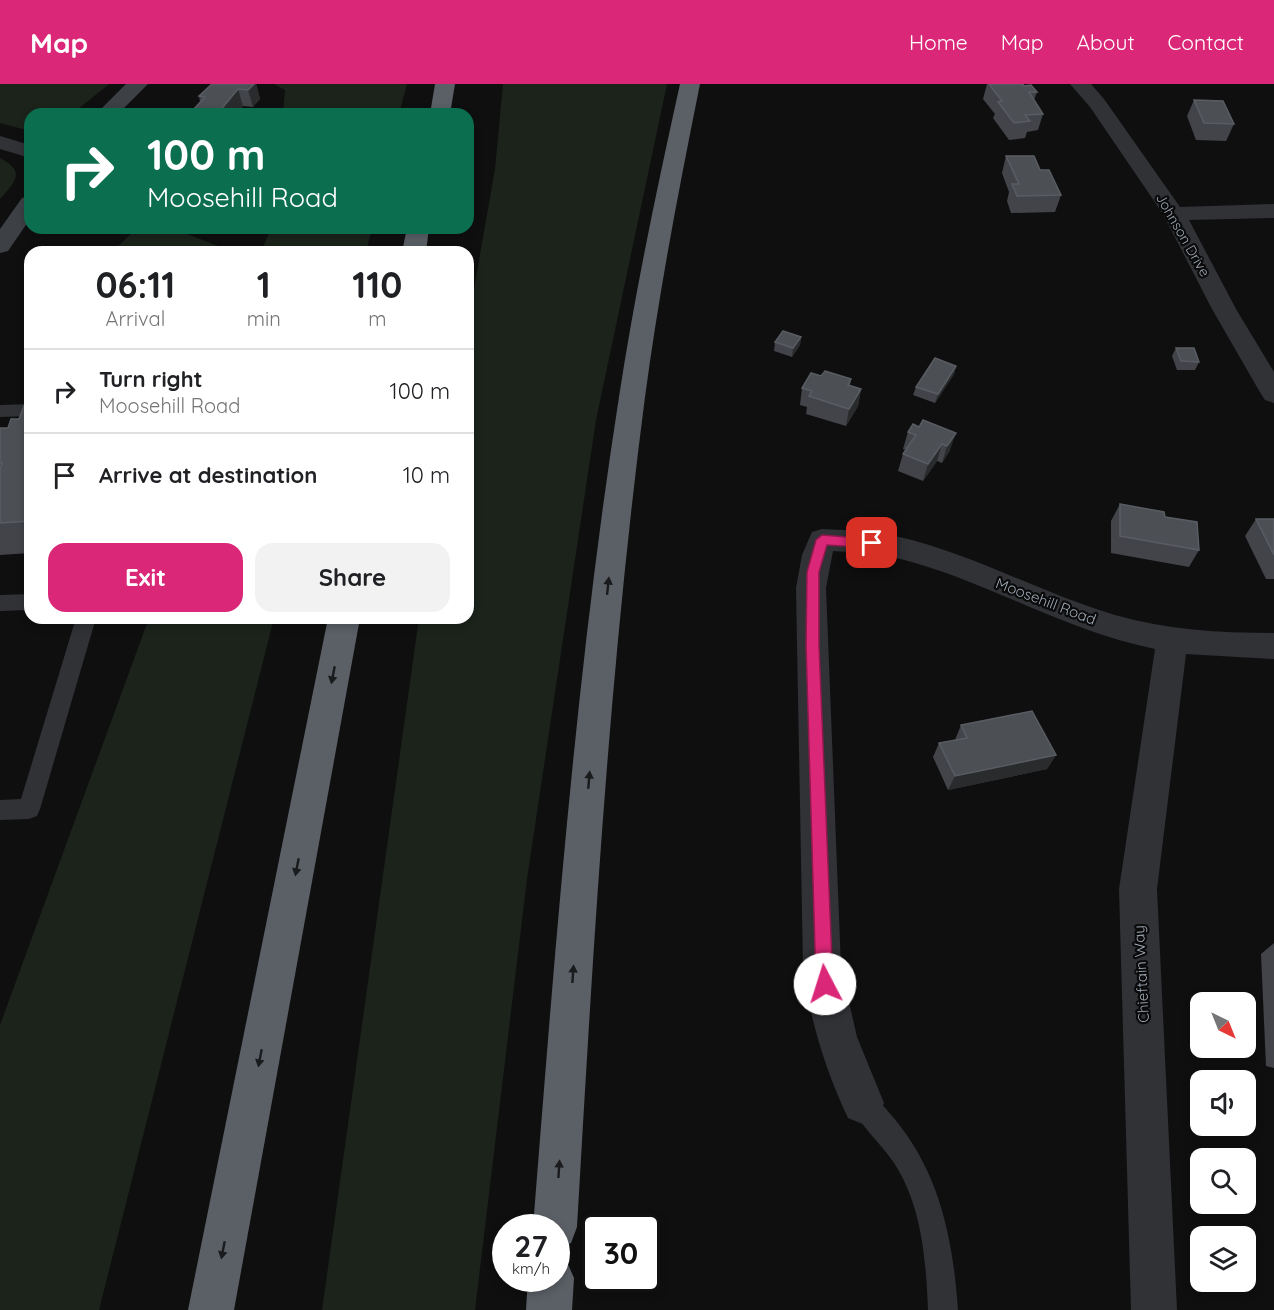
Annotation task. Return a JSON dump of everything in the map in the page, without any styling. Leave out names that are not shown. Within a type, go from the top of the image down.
[{"type":"highway","points":[[441,108],[446,84]]},
{"type":"highway","points":[[556,1214],[587,801],[611,558],[642,331],[690,84]]},
{"type":"highway","points":[[211,1310],[343,624]]},
{"type":"highway","points":[[549,1310],[550,1292]]},
{"type":"main road","points":[[112,108],[138,84]]},
{"type":"main road","points":[[0,246],[24,212]]},
{"type":"street","name":"Johnson Drive","points":[[1080,84],[1097,103],[1174,214],[1224,309],[1274,394]]},
{"type":"street","points":[[0,142],[24,150]]},
{"type":"street","points":[[1174,214],[1274,211]]},
{"type":"street","name":"Moosehill Road","points":[[863,1103],[841,1056],[827,1000],[822,967],[812,611],[813,572],[822,540],[872,543],[923,555],[958,566],[1096,622],[1172,640],[1274,646]]},
{"type":"street","name":"Chieftain Way","points":[[1154,1310],[1138,889],[1172,640]]},
{"type":"lane","points":[[2,416],[24,411]]},
{"type":"lane","points":[[0,603],[24,602]]},
{"type":"lane","points":[[0,810],[29,809],[84,624]]},
{"type":"lane","points":[[863,1103],[910,1164],[922,1188],[938,1252],[944,1310]]},
{"type":"shaded area","points":[[0,84],[109,84],[79,108],[24,108],[24,129],[0,123]]},
{"type":"shaded area","points":[[274,84],[407,84],[401,108],[284,108],[285,90]]},
{"type":"shaded area","points":[[503,84],[667,84],[596,420],[527,879],[475,1310],[322,1310],[418,624],[474,624],[474,289],[495,169]]},
{"type":"shaded area","points":[[0,158],[13,168],[16,177],[0,199]]},
{"type":"shaded area","points":[[131,234],[187,234],[218,246],[118,246]]},
{"type":"shaded area","points":[[268,234],[370,234],[368,246],[264,246]]},
{"type":"shaded area","points":[[147,624],[272,624],[99,1310],[0,1310],[0,1025]]},
{"type":"building","points":[[212,84],[254,84],[248,90],[238,89],[222,108],[195,108],[205,97],[199,96]]},
{"type":"building","points":[[989,84],[1031,85],[1037,92],[1029,92],[1043,114],[1025,115],[1030,121],[1014,123],[998,102],[1002,101]]},
{"type":"building","points":[[1194,100],[1223,101],[1234,124],[1204,123]]},
{"type":"building","points":[[1006,156],[1034,156],[1040,170],[1049,170],[1061,195],[1017,196],[1012,184],[1019,184]]},
{"type":"building","points":[[783,331],[801,337],[793,348],[775,342]]},
{"type":"building","points":[[1176,348],[1194,348],[1199,362],[1181,361]]},
{"type":"building","points":[[935,358],[956,366],[938,394],[916,387]]},
{"type":"building","points":[[825,371],[851,379],[848,385],[861,389],[849,409],[809,396],[812,391],[802,388],[811,373],[821,376]]},
{"type":"building","points":[[24,406],[24,521],[0,523],[2,463],[0,463],[0,428],[8,428],[11,419],[19,419]]},
{"type":"building","points":[[923,420],[956,433],[947,446],[942,444],[928,464],[903,454],[916,435],[908,432],[913,424],[919,427]]},
{"type":"building","points":[[1120,504],[1164,512],[1165,517],[1197,522],[1199,550],[1120,536]]},
{"type":"building","points":[[1256,519],[1274,519],[1274,555]]},
{"type":"building","points":[[1032,711],[1056,755],[955,776],[939,743],[967,738],[961,725]]},
{"type":"route","points":[[825,984],[822,967],[812,645],[813,572],[822,540],[872,543]]}]
